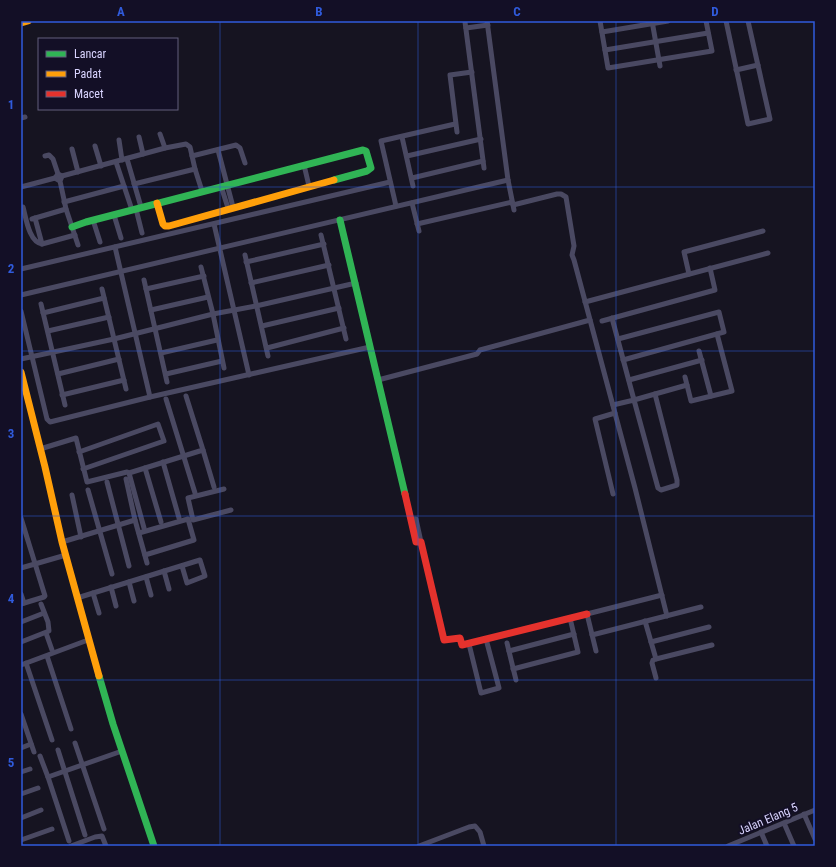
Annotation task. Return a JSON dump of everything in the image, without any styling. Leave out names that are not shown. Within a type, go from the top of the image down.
[{"type":"street","points":[[21,23],[28,21]]},
{"type":"street","points":[[600,21],[608,68],[712,51],[706,21]]},
{"type":"street","points":[[602,32],[652,22],[668,21]]},
{"type":"street","points":[[726,21],[748,124],[770,120],[748,21]]},
{"type":"street","points":[[652,22],[660,66]]},
{"type":"street","points":[[484,168],[466,25],[487,23],[508,180],[513,206]]},
{"type":"street","points":[[605,50],[708,34]]},
{"type":"street","points":[[736,70],[758,64]]},
{"type":"street","points":[[457,132],[450,75],[472,72]]},
{"type":"street","points":[[396,206],[380,139],[402,137],[456,124]]},
{"type":"street","points":[[160,134],[165,148]]},
{"type":"street","points":[[139,137],[143,154]]},
{"type":"street","points":[[402,137],[413,186]]},
{"type":"street","points":[[119,140],[124,186],[136,209]]},
{"type":"street","points":[[407,156],[481,140]]},
{"type":"street","points":[[21,188],[165,148],[186,144],[190,147],[202,191]]},
{"type":"street","points":[[192,156],[232,145],[239,146],[245,163]]},
{"type":"street","points":[[94,146],[100,166]]},
{"type":"street","points":[[72,149],[78,172]]},
{"type":"street","points":[[218,150],[224,186],[230,208]]},
{"type":"street","points":[[72,227],[93,220],[202,191],[363,150],[366,151],[371,168],[367,171],[168,226],[163,224],[157,203]]},
{"type":"street","points":[[45,156],[49,155],[54,159],[64,202],[78,245]]},
{"type":"street","points":[[122,160],[134,184],[136,209],[142,233]]},
{"type":"street","points":[[412,178],[483,161]]},
{"type":"street","points":[[304,165],[309,186]]},
{"type":"street","points":[[134,184],[195,169]]},
{"type":"street","points":[[21,295],[508,180]]},
{"type":"street","points":[[21,269],[390,182]]},
{"type":"street","points":[[64,202],[124,186]]},
{"type":"street","points":[[417,224],[513,206],[557,194],[561,194],[566,197],[574,246],[572,255],[613,405],[667,616]]},
{"type":"street","points":[[412,203],[419,231]]},
{"type":"street","points":[[23,207],[32,237],[37,242],[42,244],[75,235]]},
{"type":"street","points":[[27,220],[66,209]]},
{"type":"street","points":[[114,215],[121,238]]},
{"type":"street","points":[[35,218],[42,244]]},
{"type":"street","points":[[93,220],[100,242]]},
{"type":"street","points":[[340,220],[416,542],[421,542],[444,640],[460,638],[462,646],[662,595]]},
{"type":"street","points":[[214,224],[250,375]]},
{"type":"street","points":[[689,274],[684,252],[763,231]]},
{"type":"street","points":[[321,235],[346,339]]},
{"type":"street","points":[[246,262],[324,244]]},
{"type":"street","points":[[115,247],[150,397]]},
{"type":"street","points":[[585,302],[768,253]]},
{"type":"street","points":[[245,255],[268,356]]},
{"type":"street","points":[[251,283],[329,264]]},
{"type":"street","points":[[201,267],[213,314],[224,368]]},
{"type":"street","points":[[602,321],[715,290],[710,268]]},
{"type":"street","points":[[146,289],[204,276]]},
{"type":"street","points":[[144,280],[167,382]]},
{"type":"street","points":[[21,359],[114,339],[213,314],[256,306],[356,283]]},
{"type":"street","points":[[102,289],[126,389]]},
{"type":"street","points":[[151,310],[208,297]]},
{"type":"street","points":[[43,313],[104,298]]},
{"type":"street","points":[[41,304],[65,405]]},
{"type":"street","points":[[262,326],[339,308]]},
{"type":"street","points":[[21,311],[46,418],[50,422],[150,397],[370,347]]},
{"type":"street","points":[[618,339],[719,312],[724,332],[623,360]]},
{"type":"street","points":[[48,331],[108,317]]},
{"type":"street","points":[[612,318],[658,488],[659,490],[662,490],[676,486],[678,483],[655,394]]},
{"type":"street","points":[[378,380],[477,354],[480,350],[590,320]]},
{"type":"street","points":[[267,348],[344,328]]},
{"type":"street","points":[[685,377],[691,401],[732,391],[717,334]]},
{"type":"street","points":[[161,353],[218,340]]},
{"type":"street","points":[[699,351],[711,396]]},
{"type":"street","points":[[58,374],[119,360]]},
{"type":"street","points":[[629,380],[702,360]]},
{"type":"street","points":[[166,374],[222,361]]},
{"type":"street","points":[[21,372],[62,542],[112,724],[118,752],[154,846]]},
{"type":"street","points":[[62,395],[124,380]]},
{"type":"street","points":[[613,405],[687,385]]},
{"type":"street","points":[[186,396],[214,487]]},
{"type":"street","points":[[166,399],[195,493]]},
{"type":"street","points":[[612,494],[595,419],[615,413]]},
{"type":"street","points":[[79,452],[158,424],[164,441],[84,469]]},
{"type":"street","points":[[40,448],[76,438],[87,482],[128,473],[203,450]]},
{"type":"street","points":[[163,462],[179,518]]},
{"type":"street","points":[[146,468],[161,522]]},
{"type":"street","points":[[128,473],[144,528]]},
{"type":"street","points":[[126,478],[135,520],[147,563]]},
{"type":"street","points":[[107,482],[128,566]]},
{"type":"street","points":[[145,555],[194,540],[188,498],[224,489]]},
{"type":"street","points":[[88,490],[112,574]]},
{"type":"street","points":[[72,495],[81,537]]},
{"type":"street","points":[[139,533],[231,510]]},
{"type":"street","points":[[21,518],[45,597],[22,604],[21,594]]},
{"type":"street","points":[[62,542],[135,520]]},
{"type":"street","points":[[21,568],[66,555]]},
{"type":"street","points":[[77,598],[200,560],[205,576],[187,582],[182,566]]},
{"type":"street","points":[[164,571],[169,589]]},
{"type":"street","points":[[146,577],[152,595]]},
{"type":"street","points":[[128,582],[134,601]]},
{"type":"street","points":[[111,587],[116,606]]},
{"type":"street","points":[[93,593],[99,613]]},
{"type":"street","points":[[21,642],[46,632],[49,629],[41,604]]},
{"type":"street","points":[[592,635],[701,607]]},
{"type":"street","points":[[21,622],[44,613]]},
{"type":"street","points":[[587,614],[596,651]]},
{"type":"street","points":[[513,669],[578,652],[570,618]]},
{"type":"street","points":[[645,622],[656,659]]},
{"type":"street","points":[[651,642],[709,627]]},
{"type":"street","points":[[46,632],[52,650]]},
{"type":"street","points":[[509,651],[574,634]]},
{"type":"street","points":[[23,663],[52,650],[88,639]]},
{"type":"street","points":[[469,644],[481,693],[499,688],[486,639]]},
{"type":"street","points":[[507,643],[516,680]]},
{"type":"street","points":[[23,663],[47,656],[72,644]]},
{"type":"street","points":[[656,678],[652,663],[653,660],[712,645]]},
{"type":"street","points":[[47,656],[71,729]]},
{"type":"street","points":[[23,663],[52,740]]},
{"type":"street","points":[[21,714],[34,752]]},
{"type":"street","points":[[75,743],[104,829]]},
{"type":"street","points":[[21,748],[31,744]]},
{"type":"street","points":[[58,750],[85,835]]},
{"type":"street","points":[[48,777],[118,752]]},
{"type":"street","points":[[40,756],[70,844],[102,836],[106,846]]},
{"type":"street","points":[[21,772],[30,769]]},
{"type":"street","points":[[21,794],[38,788]]},
{"type":"street","points":[[21,818],[41,810]]},
{"type":"street","name":"Jalan Elang 5","points":[[728,846],[815,810]]},
{"type":"street","points":[[804,814],[815,839]]},
{"type":"street","points":[[784,823],[794,846]]},
{"type":"street","points":[[419,846],[475,826],[480,832],[484,846]]},
{"type":"street","points":[[21,840],[52,829]]},
{"type":"street","points":[[761,832],[767,846]]},
{"type":"traffic: fast","points":[[72,227],[86,222],[363,150],[366,151],[371,168],[367,171],[334,180]]},
{"type":"traffic: fast","points":[[340,220],[405,494]]},
{"type":"traffic: fast","points":[[99,676],[113,724],[154,846]]},
{"type":"traffic: slow","points":[[21,23],[28,21]]},
{"type":"traffic: slow","points":[[157,203],[163,224],[165,226],[169,226],[334,180]]},
{"type":"traffic: slow","points":[[21,372],[62,542],[99,676]]},
{"type":"traffic: jam","points":[[405,494],[416,542],[421,542],[444,640],[460,638],[462,645],[587,614]]}]
